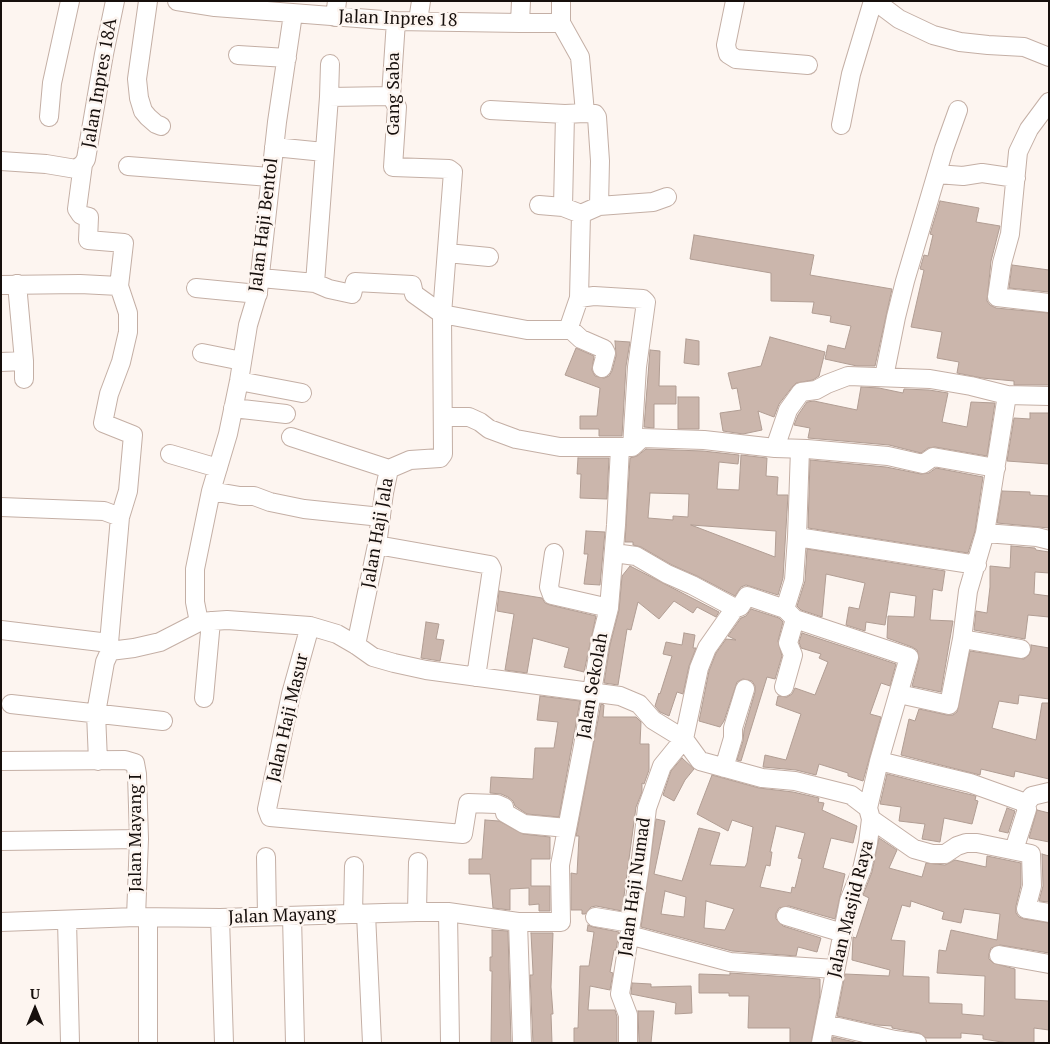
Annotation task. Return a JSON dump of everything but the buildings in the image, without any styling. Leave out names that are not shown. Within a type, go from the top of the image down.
[{"type":"street","points":[[49,117],[52,83],[70,1]]},
{"type":"street","name":"Jalan Inpres 18A","points":[[115,1],[77,209],[81,214],[89,217],[88,240],[124,243],[119,286]]},
{"type":"street","name":"Jalan Inpres 18","points":[[178,1],[214,7],[293,14],[336,9],[396,21],[520,24],[561,22]]},
{"type":"street","points":[[418,21],[421,1]]},
{"type":"street","points":[[520,24],[521,1]]},
{"type":"street","points":[[561,1],[561,22],[580,57],[585,113]]},
{"type":"street","points":[[735,1],[726,45],[728,54],[736,59],[808,65]]},
{"type":"street","points":[[841,125],[851,74],[874,1],[899,19],[933,35],[969,43],[1024,47],[1049,57]]},
{"type":"street","points":[[147,4],[137,79],[139,98],[143,110],[148,117],[161,126]]},
{"type":"street","name":"Jalan Haji Bentol","points":[[204,698],[205,621],[195,602],[195,569],[211,491],[239,381],[248,325],[259,286],[270,177],[293,14]]},
{"type":"street","name":"Gang Saba","points":[[394,168],[397,107],[391,96],[396,21]]},
{"type":"street","points":[[238,54],[287,58]]},
{"type":"street","points":[[314,283],[330,64]]},
{"type":"street","points":[[329,97],[391,96]]},
{"type":"street","points":[[1049,102],[1029,129],[1018,152],[1010,234],[1002,263],[997,297],[1049,303]]},
{"type":"street","points":[[490,110],[596,114],[600,161],[599,206]]},
{"type":"street","points":[[884,377],[898,308],[936,174],[958,110]]},
{"type":"street","points":[[563,207],[565,114]]},
{"type":"street","points":[[274,147],[324,152]]},
{"type":"street","points":[[1,161],[46,164],[76,169],[84,164]]},
{"type":"street","points":[[128,166],[270,177]]},
{"type":"street","name":"Jalan Haji Jala","points":[[356,645],[377,545],[390,469],[410,460],[440,458],[442,456],[444,417],[442,314],[452,171],[394,168]]},
{"type":"street","points":[[936,174],[963,176],[982,173],[1016,178]]},
{"type":"street","points":[[539,206],[563,207],[581,214],[599,206],[654,202],[667,197]]},
{"type":"street","points":[[196,288],[314,283],[329,289],[352,294],[355,282],[412,285],[414,294],[442,314],[527,330],[564,331],[569,328],[580,298],[581,214]]},
{"type":"street","points":[[447,253],[490,257]]},
{"type":"street","points":[[24,379],[24,361],[9,285],[80,284],[119,286],[128,313],[128,332],[121,362],[109,394],[103,423],[133,435],[128,490],[120,517],[110,647],[105,662],[96,713],[98,762]]},
{"type":"street","name":"Jalan Sekolah","points":[[561,922],[560,865],[600,643],[609,608],[626,448],[646,302],[643,299],[616,297],[594,296],[580,298]]},
{"type":"street","points":[[569,328],[581,339],[604,349],[606,353],[602,368]]},
{"type":"street","points":[[202,353],[242,361]]},
{"type":"street","points":[[1,362],[24,361]]},
{"type":"street","points":[[775,448],[788,410],[801,392],[816,390],[848,376],[930,379],[1007,395],[1049,396]]},
{"type":"street","points":[[239,381],[302,393]]},
{"type":"street","points":[[899,694],[949,705],[962,639],[968,591],[985,533],[1007,395]]},
{"type":"street","points":[[233,408],[286,414]]},
{"type":"street","points":[[444,417],[469,417],[489,429],[516,440],[560,447],[626,448],[642,438],[704,440],[775,448],[888,456],[923,464],[933,457],[996,468]]},
{"type":"street","points":[[291,437],[390,469]]},
{"type":"street","points":[[784,687],[793,655],[788,643],[797,537],[800,449]]},
{"type":"street","points":[[170,454],[218,468]]},
{"type":"street","points":[[211,491],[240,496],[254,496],[270,502],[304,509],[381,517]]},
{"type":"street","points":[[1,507],[104,511],[120,517]]},
{"type":"street","points":[[985,533],[1037,537],[1049,540]]},
{"type":"street","points":[[797,537],[977,565]]},
{"type":"street","points":[[377,545],[490,565],[492,569],[476,677]]},
{"type":"street","points":[[554,553],[549,587],[552,594],[609,608]]},
{"type":"street","points":[[614,554],[636,556],[667,574],[735,608]]},
{"type":"street","points":[[684,739],[699,668],[707,648],[735,608],[740,607],[746,596],[790,614]]},
{"type":"street","name":"Jalan Masjid Raya","points":[[790,614],[909,656],[879,760],[869,814],[868,843],[862,869],[849,901],[821,1043]]},
{"type":"street","points":[[1,630],[110,647],[134,648],[160,642],[205,621],[250,621],[310,626],[337,634],[356,645],[372,658],[394,663],[426,670],[620,696],[639,704],[654,720],[684,739],[700,761],[762,778],[795,781],[851,795],[869,814],[914,849],[932,854],[945,854],[957,846],[966,843],[977,843],[1031,854],[1032,886],[1026,909],[1049,914]]},
{"type":"street","name":"Jalan Haji Masur","points":[[310,626],[291,694],[268,809],[270,817],[275,819],[463,834],[468,803],[497,804],[504,807],[505,813],[524,824],[567,828]]},
{"type":"street","points":[[962,639],[1020,649]]},
{"type":"street","points":[[724,768],[733,738],[733,728],[745,689]]},
{"type":"street","points":[[11,704],[163,721]]},
{"type":"street","name":"Jalan Haji Numad","points":[[628,1043],[628,1014],[620,994],[640,867],[646,808],[662,766],[684,739]]},
{"type":"street","name":"Jalan Mayang I","points":[[1,761],[98,762],[125,760],[136,765],[148,1043]]},
{"type":"street","points":[[879,760],[970,783],[1023,802],[1028,809],[1014,850]]},
{"type":"street","points":[[1026,804],[1032,796],[1049,792]]},
{"type":"street","points":[[1,840],[139,839]]},
{"type":"street","points":[[266,857],[268,916]]},
{"type":"street","points":[[417,912],[418,862]]},
{"type":"street","points":[[354,866],[372,1043]]},
{"type":"street","points":[[448,912],[450,1043]]},
{"type":"street","name":"Jalan Mayang","points":[[1,922],[448,912],[518,922],[561,922]]},
{"type":"street","points":[[292,916],[295,1043]]},
{"type":"street","points":[[786,916],[843,934]]},
{"type":"street","points":[[596,917],[730,962],[835,969]]},
{"type":"street","points":[[220,918],[224,1043]]},
{"type":"street","points":[[67,920],[70,1043]]},
{"type":"street","points":[[518,922],[522,1043]]},
{"type":"street","points":[[999,955],[1049,964]]},
{"type":"street","points":[[825,1024],[895,1041],[917,1043]]}]
